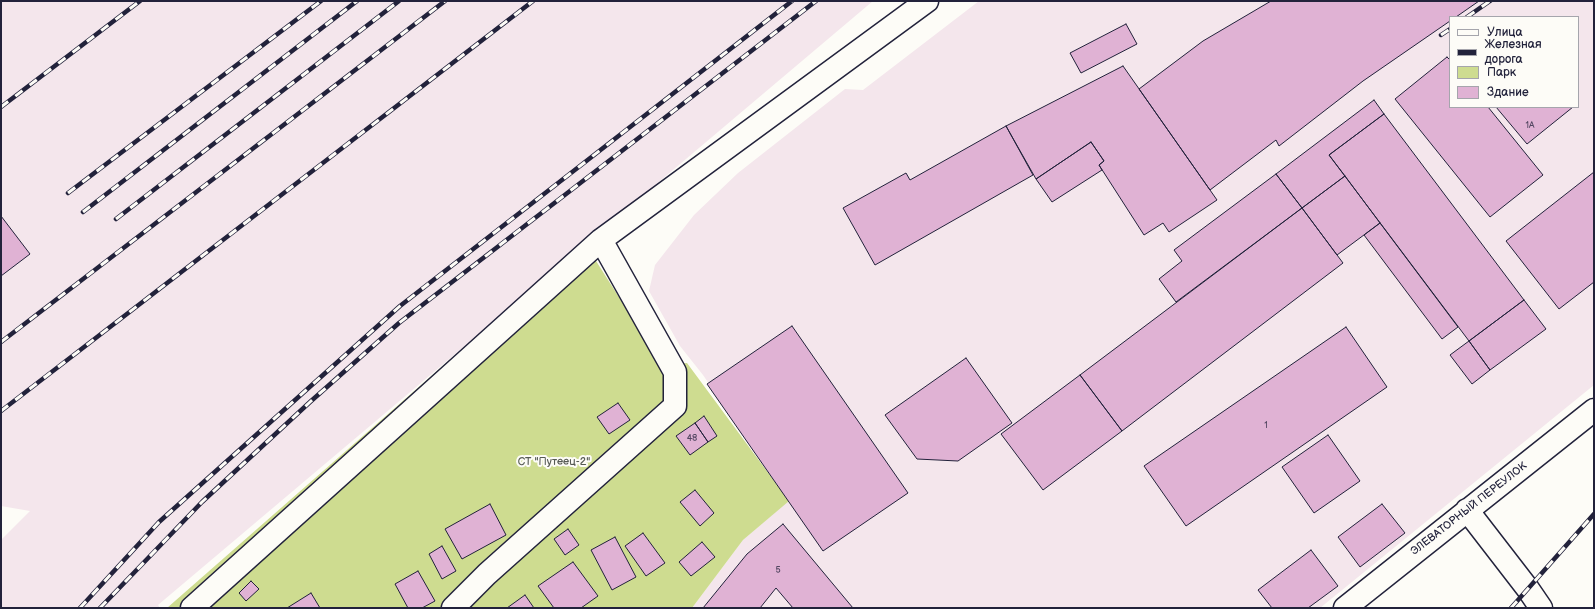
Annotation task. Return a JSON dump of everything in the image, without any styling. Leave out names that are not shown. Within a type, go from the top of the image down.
[{"type":"street","points":[[192,608],[601,240],[927,1]]},
{"type":"street","points":[[453,608],[487,574],[675,406],[675,372],[601,240]]},
{"type":"street","name":"ЭЛЕВАТОРНЫЙ ПЕРЕУЛОК","points":[[1345,608],[1594,410]]},
{"type":"street","points":[[1467,510],[1541,608]]},
{"type":"shaded area","points":[[1,1],[873,1],[158,605],[160,608],[1,608],[1,540],[30,511],[1,506]]},
{"type":"shaded area","points":[[979,1],[1594,1],[1594,385],[1320,608],[692,608],[743,540],[788,501],[703,375],[680,346],[649,291],[655,265],[694,215],[738,173],[845,89],[863,90]]},
{"type":"green space","name":"СТ \"Путеец-2\"","points":[[584,242],[662,365],[687,363],[789,501],[743,540],[692,608],[167,608]]},
{"type":"building","points":[[1271,1],[1479,1],[1457,16],[1449,16],[1449,22],[1363,81],[1279,146],[1276,140],[1210,190],[1139,89],[1203,41]]},
{"type":"building","points":[[1126,24],[1137,44],[1081,73],[1070,53]]},
{"type":"building","points":[[1447,57],[1449,59],[1449,108],[1489,108],[1543,175],[1490,217],[1395,99]]},
{"type":"building","points":[[1123,66],[1217,200],[1169,232],[1163,223],[1144,235],[1099,165],[1104,161],[1091,142],[1036,179],[1006,126]]},
{"type":"building","points":[[1374,100],[1384,114],[1329,155],[1345,176],[1302,208],[1276,174]]},
{"type":"building","points":[[1497,108],[1572,108],[1527,144]]},
{"type":"building","points":[[1384,114],[1524,300],[1469,341],[1329,155]]},
{"type":"building","points":[[1006,126],[1033,175],[875,265],[843,208],[906,173],[910,180]]},
{"type":"building","points":[[1091,142],[1104,161],[1099,165],[1102,170],[1052,202],[1036,179]]},
{"type":"building","points":[[1594,172],[1594,282],[1559,309],[1506,241]]},
{"type":"building","points":[[1276,174],[1302,208],[1176,302],[1159,279],[1182,261],[1174,250]]},
{"type":"building","points":[[1345,176],[1380,223],[1337,255],[1302,208]]},
{"type":"building","points":[[1302,208],[1343,263],[1122,431],[1080,375]]},
{"type":"building","points":[[1,216],[30,254],[1,276]]},
{"type":"building","points":[[1380,223],[1458,327],[1442,339],[1364,235]]},
{"type":"building","points":[[1524,300],[1546,329],[1490,370],[1469,341]]},
{"type":"building","points":[[792,326],[908,493],[823,551],[707,384]]},
{"type":"building","points":[[1346,327],[1387,387],[1186,526],[1144,466]]},
{"type":"building","points":[[1469,341],[1490,370],[1472,384],[1450,355]]},
{"type":"building","points":[[966,358],[1012,423],[958,461],[917,459],[885,415]]},
{"type":"building","points":[[1080,375],[1122,431],[1043,490],[1001,434]]},
{"type":"building","points":[[618,403],[630,420],[609,434],[597,417]]},
{"type":"building","points":[[704,416],[717,436],[708,442],[695,423]]},
{"type":"building","points":[[695,423],[708,442],[690,455],[676,436]]},
{"type":"building","points":[[1328,435],[1360,481],[1314,513],[1282,467]]},
{"type":"building","points":[[695,490],[714,513],[700,526],[680,502]]},
{"type":"building","points":[[490,504],[506,535],[462,559],[445,529]]},
{"type":"building","points":[[1382,504],[1405,533],[1360,567],[1338,537]]},
{"type":"building","points":[[783,524],[853,608],[793,608],[776,588],[760,608],[703,608],[747,554]]},
{"type":"building","points":[[568,529],[579,545],[565,555],[554,539]]},
{"type":"building","points":[[643,533],[665,563],[646,576],[625,546]]},
{"type":"building","points":[[615,537],[636,577],[612,590],[591,550]]},
{"type":"building","points":[[702,542],[715,557],[691,576],[679,562]]},
{"type":"building","points":[[442,546],[456,571],[442,579],[429,554]]},
{"type":"building","points":[[1311,550],[1338,586],[1308,608],[1272,608],[1258,590]]},
{"type":"building","points":[[573,562],[598,596],[581,608],[554,608],[538,586]]},
{"type":"building","points":[[418,571],[435,601],[422,608],[408,608],[395,584]]},
{"type":"building","points":[[251,581],[259,589],[246,601],[239,593]]},
{"type":"building","points":[[311,593],[320,608],[287,608]]},
{"type":"building","points":[[525,595],[534,608],[507,608]]},
{"type":"railway","points":[[1,107],[140,1]]},
{"type":"railway","points":[[68,193],[321,1]]},
{"type":"railway","points":[[83,212],[357,1]]},
{"type":"railway","points":[[116,219],[399,1]]},
{"type":"railway","points":[[1,342],[445,1]]},
{"type":"railway","points":[[1,411],[533,1]]},
{"type":"railway","points":[[80,608],[159,522],[400,306],[792,1]]},
{"type":"railway","points":[[100,608],[202,502],[310,402],[399,323],[816,1]]},
{"type":"railway","points":[[1468,16],[1490,1]]},
{"type":"railway","points":[[1441,35],[1449,30]]},
{"type":"railway","points":[[1511,608],[1594,514]]}]
